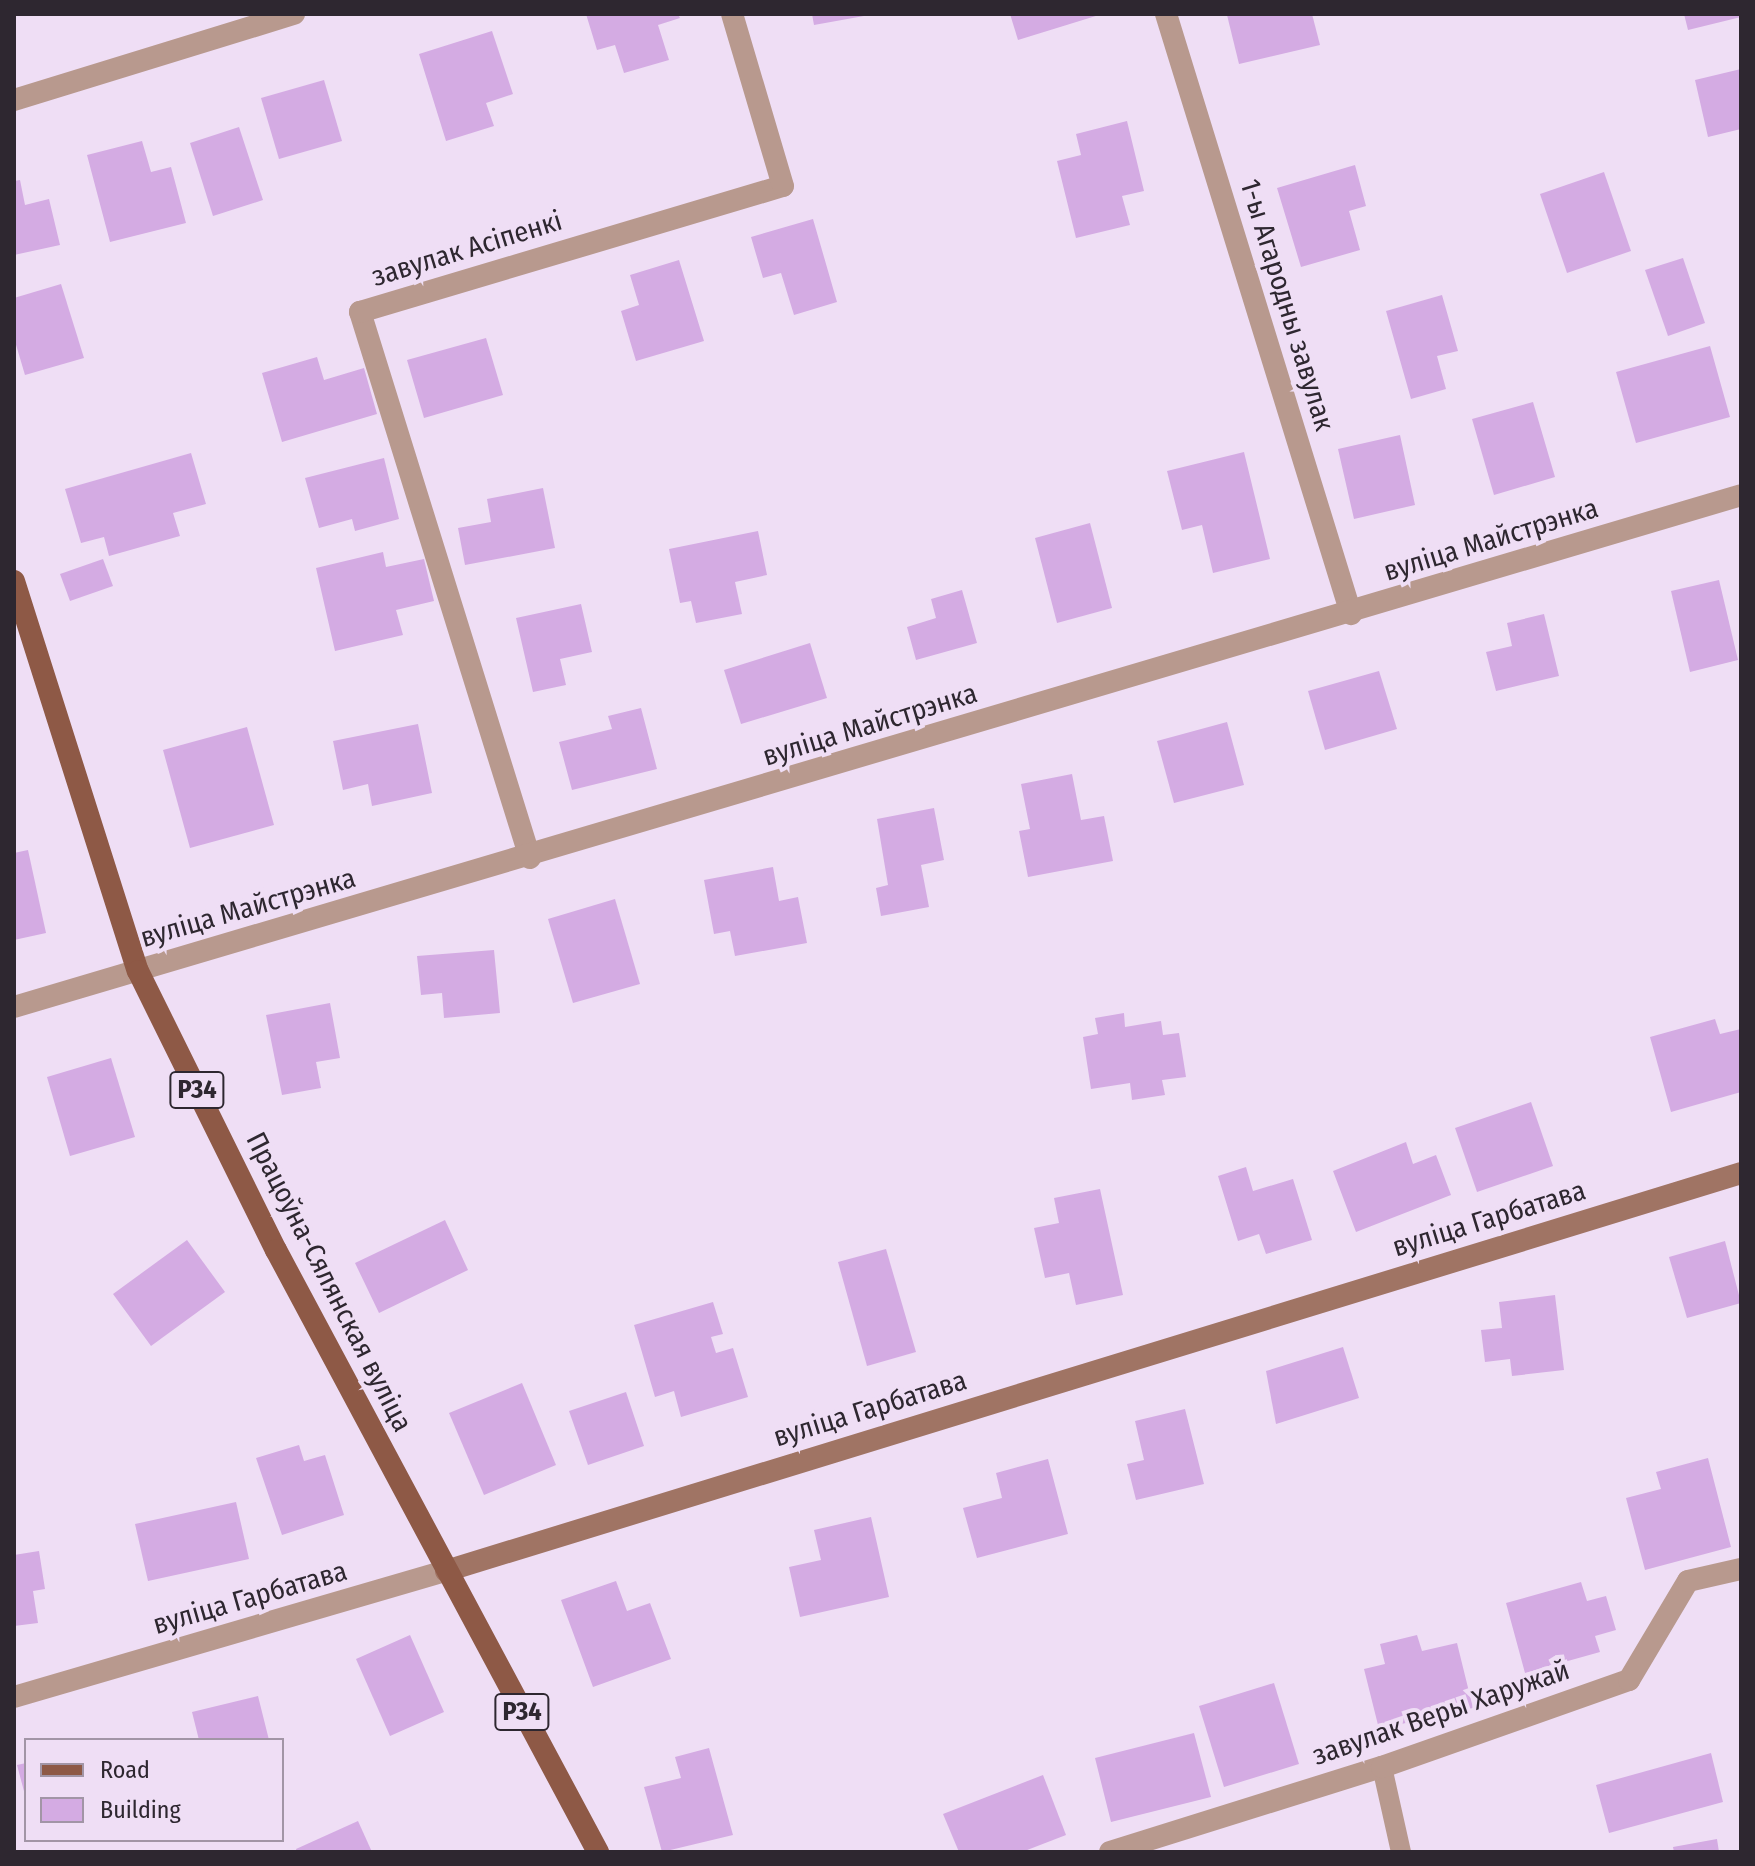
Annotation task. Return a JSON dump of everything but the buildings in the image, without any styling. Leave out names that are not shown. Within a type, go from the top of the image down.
[{"type":"main road","name":"Працоўна-Сялянская вуліца","points":[[14,581],[138,971],[446,1571],[598,1852]]},
{"type":"main road","name":"вуліца Гарбатава","points":[[446,1571],[1741,1173]]},
{"type":"street","points":[[14,100],[294,14]]},
{"type":"street","name":"завулак Асіпенкі","points":[[530,858],[360,312],[783,186],[732,14]]},
{"type":"street","name":"1-ы Агародны завулак","points":[[1166,14],[1351,614]]},
{"type":"street","name":"вуліца Майстрэнка","points":[[14,1007],[530,858],[1741,495]]},
{"type":"street","name":"завулак Веры Харужай","points":[[1110,1852],[1382,1767],[1629,1680],[1688,1581],[1741,1569]]},
{"type":"street","name":"вуліца Гарбатава","points":[[14,1697],[446,1571]]},
{"type":"lane","points":[[1382,1767],[1401,1852]]}]
